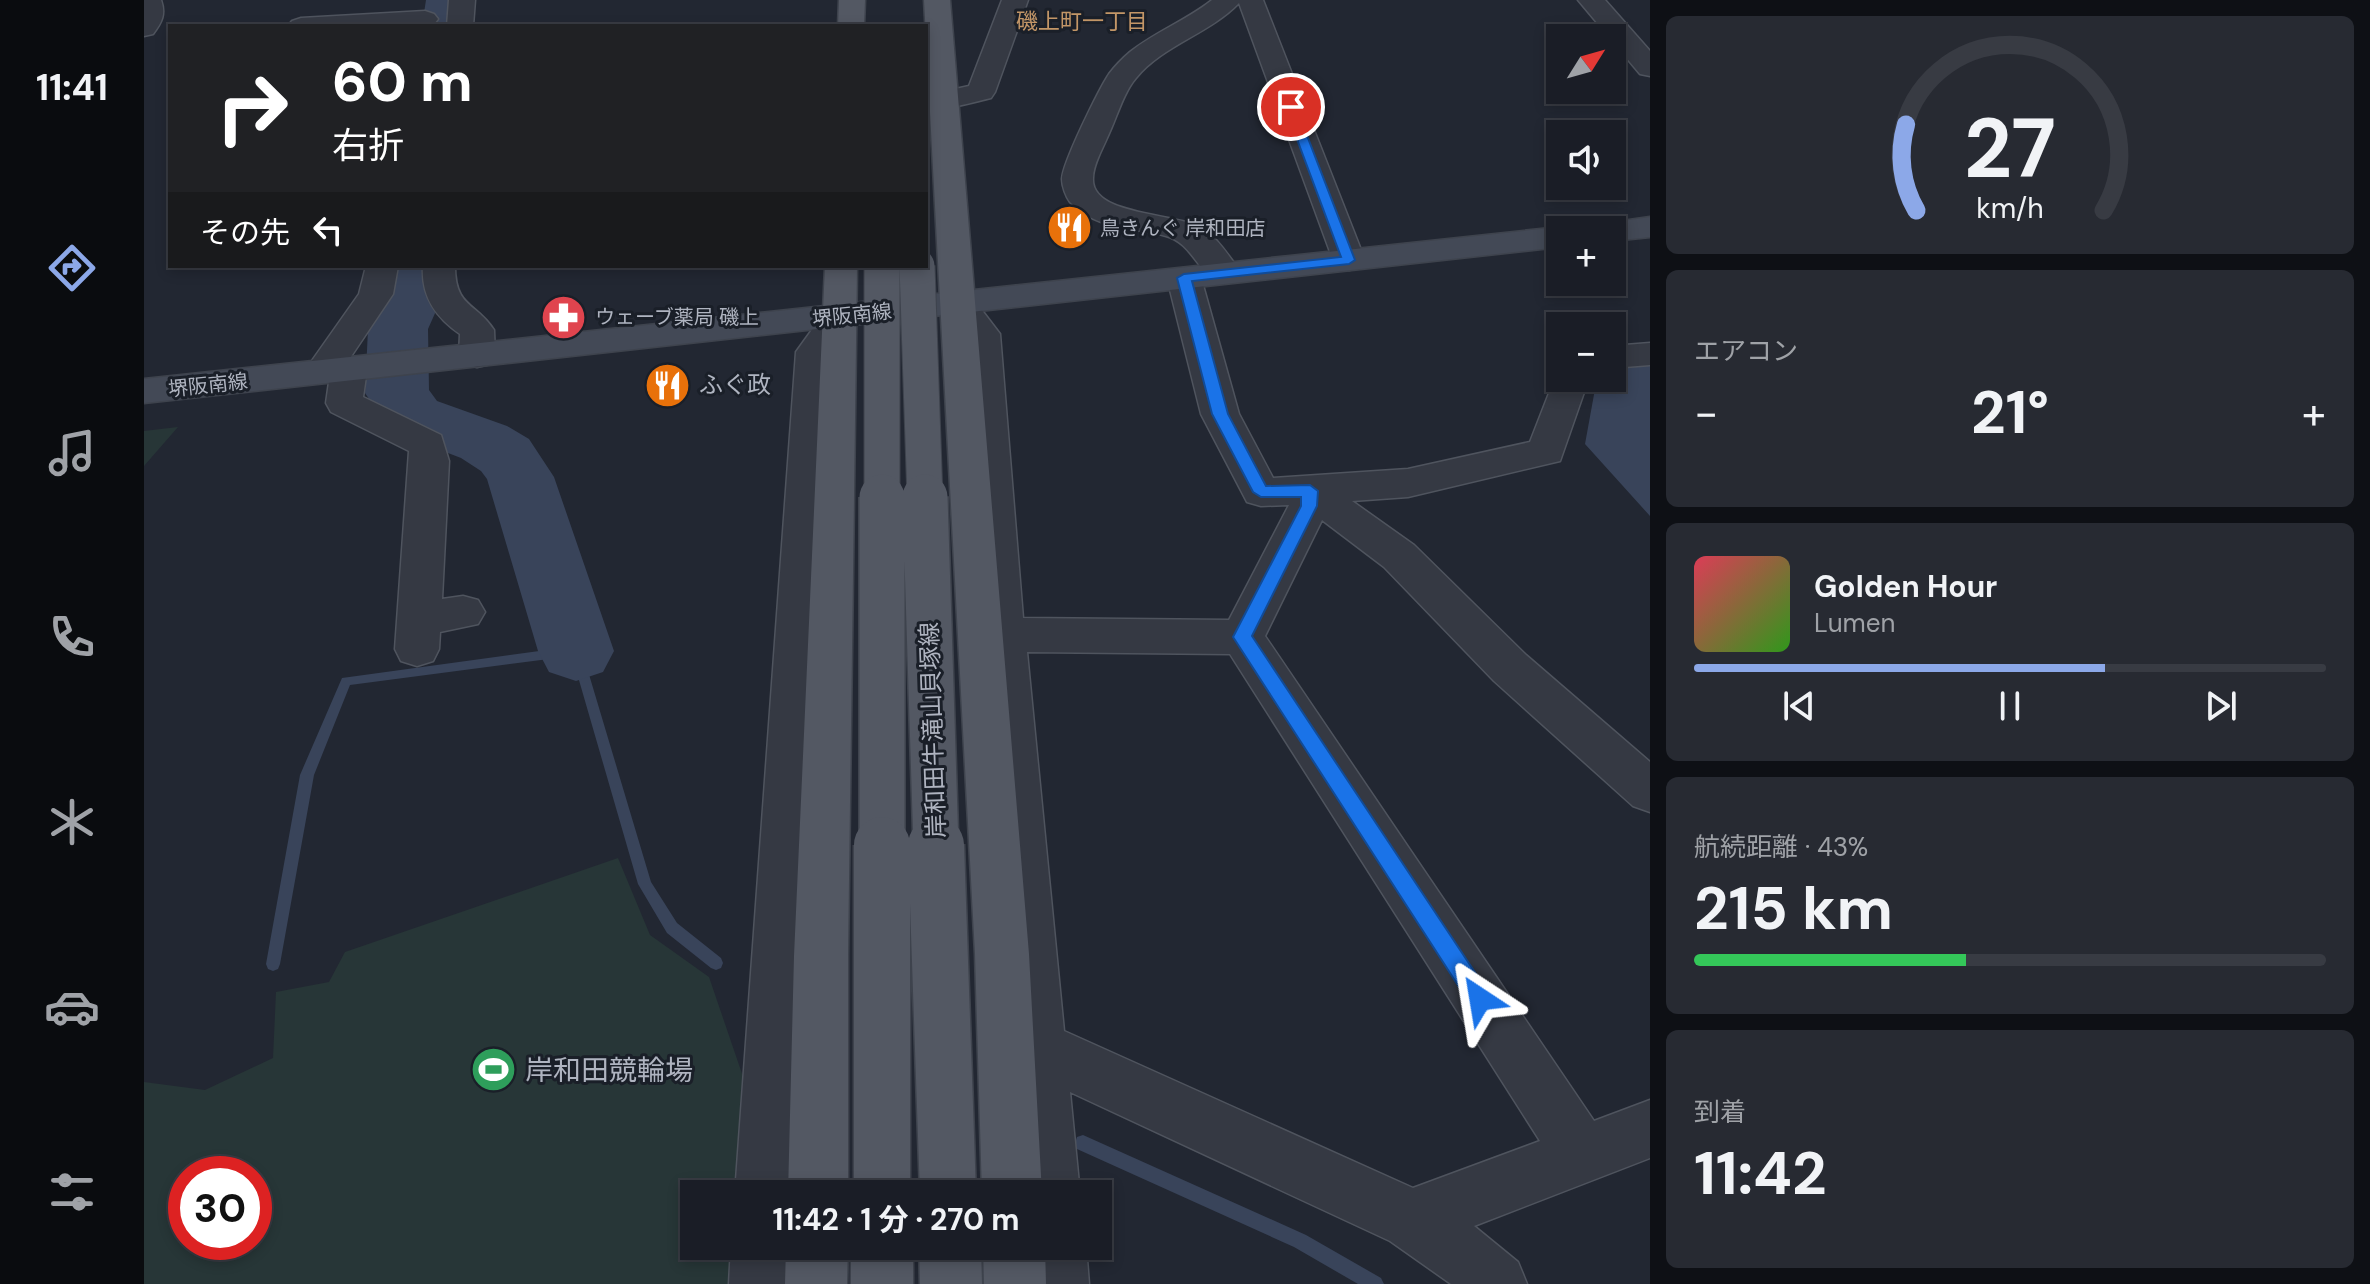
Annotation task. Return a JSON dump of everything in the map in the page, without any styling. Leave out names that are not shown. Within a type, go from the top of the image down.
[{"type":"main road","points":[[851,24],[852,0]]},
{"type":"main road","points":[[937,0],[1002,954],[1011,1180]]},
{"type":"main road","points":[[1626,230],[1650,227]]},
{"type":"main road","name":"堺阪南線","points":[[144,391],[1546,239]]},
{"type":"main road","points":[[818,1180],[821,956],[841,268]]},
{"type":"main road","name":"岸和田牛滝山貝塚線","points":[[882,268],[882,1180]]},
{"type":"main road","name":"岸和田牛滝山貝塚線","points":[[917,268],[948,1180]]},
{"type":"main road","points":[[816,1284],[817,1260]]},
{"type":"main road","points":[[882,1260],[882,1284]]},
{"type":"main road","points":[[950,1260],[951,1284]]},
{"type":"main road","points":[[1014,1260],[1015,1284]]},
{"type":"street","points":[[144,28],[153,12],[148,0]]},
{"type":"street","points":[[460,24],[462,0]]},
{"type":"street","points":[[943,100],[981,92],[1015,0]]},
{"type":"street","points":[[1225,274],[1196,238],[1177,228],[1122,219],[1102,211],[1082,196],[1077,180],[1083,159],[1121,77],[1141,57],[1198,24],[1228,0]]},
{"type":"street","points":[[1250,0],[1349,260]]},
{"type":"street","points":[[1591,0],[1650,68]]},
{"type":"street","points":[[324,24],[425,15]]},
{"type":"street","points":[[382,268],[376,294],[346,370],[344,403],[373,413],[400,434],[427,444],[445,507],[418,634],[463,612]]},
{"type":"street","points":[[439,268],[437,279],[443,302],[458,318],[477,330],[468,357]]},
{"type":"street","points":[[1184,278],[1220,414],[1261,492],[1408,483],[1546,452],[1566,392]]},
{"type":"street","points":[[959,303],[983,334],[1003,635],[1049,1180]]},
{"type":"street","points":[[766,1180],[814,352],[839,316]]},
{"type":"street","points":[[1626,356],[1650,354]]},
{"type":"street","points":[[1242,637],[1309,506],[1310,491]]},
{"type":"street","points":[[1310,491],[1399,556],[1510,668],[1650,791]]},
{"type":"street","points":[[1003,635],[1242,637]]},
{"type":"street","points":[[1242,637],[1582,1154]]},
{"type":"street","points":[[1038,1048],[1412,1219],[1477,1265],[1496,1284]]},
{"type":"street","points":[[1412,1219],[1650,1129]]},
{"type":"street","points":[[760,1284],[761,1260]]},
{"type":"street","points":[[1056,1260],[1058,1284]]},
{"type":"shaded area","points":[[178,427],[144,466],[144,431]]},
{"type":"shaded area","name":"岸和田競輪場","points":[[618,858],[650,935],[709,977],[751,1100],[748,1180],[680,1180],[680,1260],[744,1260],[743,1284],[144,1284],[144,1082],[205,1090],[273,1058],[276,992],[329,982],[345,952]]},
{"type":"water","points":[[1650,365],[1650,516],[1585,444],[1594,392],[1626,392],[1626,366]]},
{"type":"waterway","points":[[444,24],[448,0]]},
{"type":"waterway","points":[[415,268],[411,302],[398,329],[397,393],[414,416],[484,442],[505,455],[520,477],[576,651]]},
{"type":"waterway","points":[[273,964],[307,775],[346,681],[576,651],[645,884],[672,928],[716,963]]},
{"type":"waterway","points":[[1083,1143],[1300,1241],[1375,1284]]},
{"type":"place","name":"鳥きんぐ 岸和田店","points":[[1069,228]]},
{"type":"place","name":"ウェーブ薬局 磯上","points":[[564,317]]},
{"type":"place","name":"ふぐ政","points":[[668,385]]},
{"type":"place","name":"岸和田競輪場","points":[[494,1070]]},
{"type":"district","name":"磯上町一丁目","points":[[1082,21]]},
{"type":"route","points":[[1291,107],[1349,260],[1184,278],[1220,414],[1261,492],[1310,491],[1309,506],[1242,637],[1480,999]]}]
